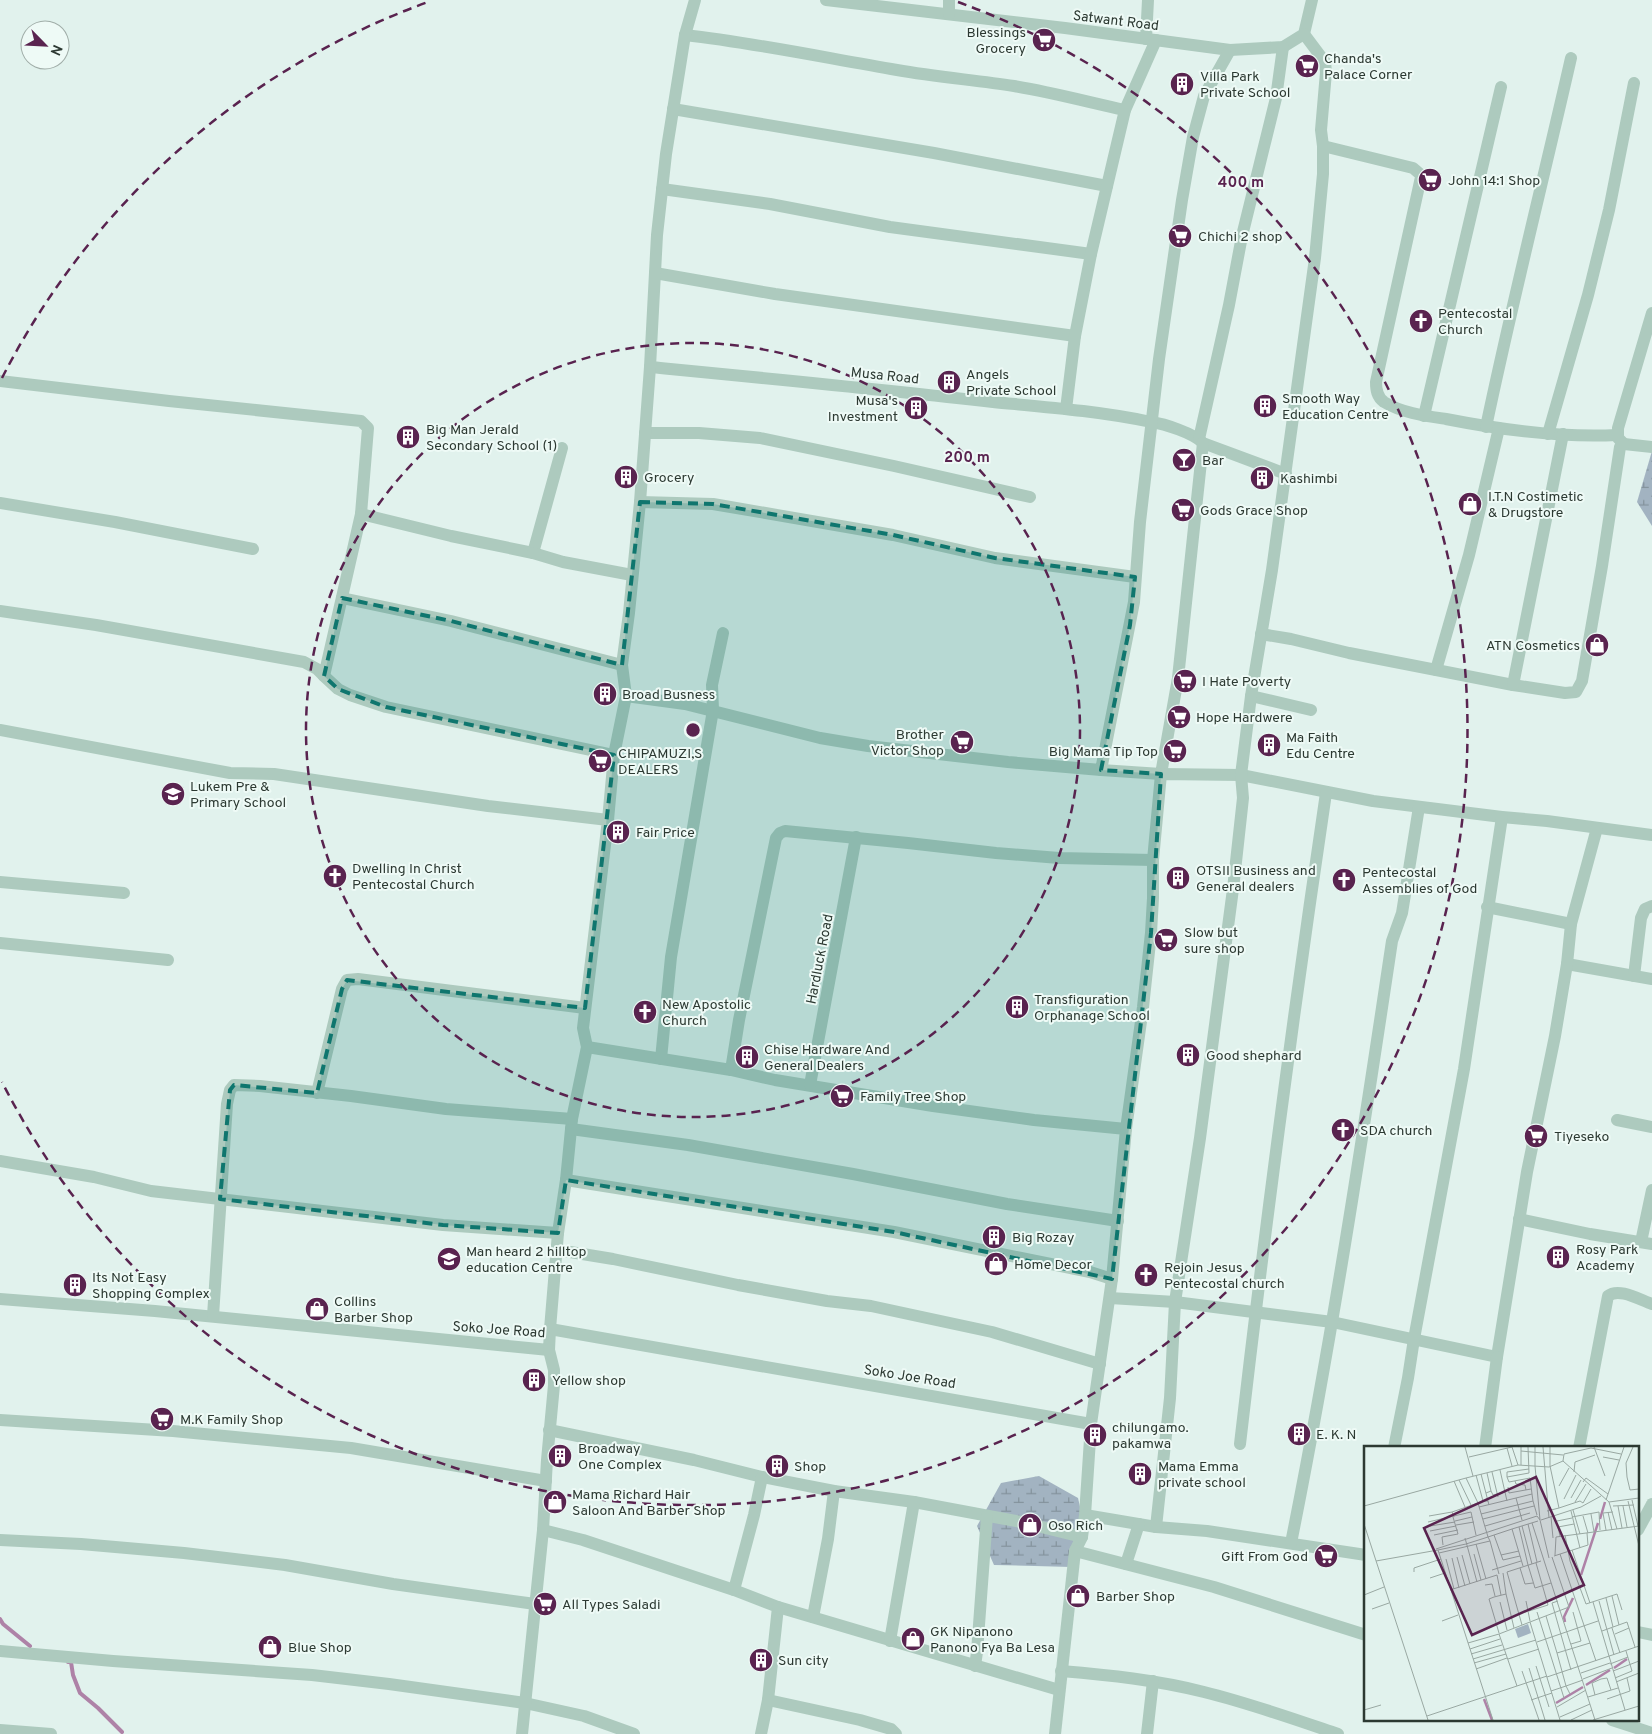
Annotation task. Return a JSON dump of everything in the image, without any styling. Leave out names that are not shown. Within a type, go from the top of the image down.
[{"type":"street","points":[[550,1329],[558,1233],[572,1124],[587,1047],[583,1028],[614,755],[626,696],[622,665],[640,502],[657,235],[662,189],[684,35],[695,0]]},
{"type":"street","name":"Satwant Road","points":[[826,0],[1230,50],[1283,47],[1304,34]]},
{"type":"street","points":[[949,0],[949,14]]},
{"type":"street","points":[[1066,409],[1075,336],[1091,254],[1125,110],[1151,39],[1148,0]]},
{"type":"street","points":[[1156,1527],[1170,1398],[1175,1302],[1200,1138],[1233,889],[1242,798],[1241,775],[1251,696],[1286,474],[1315,258],[1323,174],[1321,130],[1326,72],[1325,62],[1304,34],[1312,0]]},
{"type":"street","points":[[684,35],[762,45],[920,74],[1028,89],[1125,110]]},
{"type":"street","points":[[1055,1734],[1075,1551],[1082,1537],[1085,1515],[1091,1424],[1110,1298],[1126,1129],[1151,933],[1153,860],[1161,774],[1178,678],[1201,441],[1242,236],[1276,98],[1283,47]]},
{"type":"street","points":[[1101,770],[1134,602],[1140,522],[1159,358],[1193,137],[1204,96],[1230,50]]},
{"type":"street","points":[[1436,670],[1469,556],[1493,428],[1499,366],[1571,58]]},
{"type":"street","points":[[1548,434],[1607,220],[1634,83]]},
{"type":"street","points":[[1424,416],[1501,87]]},
{"type":"street","points":[[673,109],[934,153],[1107,186]]},
{"type":"street","points":[[1323,146],[1413,168],[1421,177],[1376,382],[1379,397],[1384,402],[1404,411],[1424,416],[1493,428],[1621,440],[1652,447]]},
{"type":"street","points":[[662,189],[770,204],[890,227],[1091,254]]},
{"type":"street","points":[[655,273],[775,294],[1075,336]]},
{"type":"street","points":[[1261,634],[1513,685],[1572,694],[1576,692],[1579,688],[1602,566],[1621,440],[1620,418],[1652,313]]},
{"type":"street","name":"Musa Road","points":[[650,367],[1066,409],[1152,422],[1184,432],[1201,441],[1286,474]]},
{"type":"street","points":[[0,381],[361,421],[368,428],[361,514],[324,676]]},
{"type":"street","points":[[645,433],[699,433],[760,438],[1030,497]]},
{"type":"street","points":[[1513,685],[1563,434]]},
{"type":"street","points":[[533,554],[562,448]]},
{"type":"street","points":[[640,502],[713,504],[893,535],[995,558],[1135,577]]},
{"type":"street","points":[[0,503],[115,522],[253,549]]},
{"type":"street","points":[[361,514],[563,562],[632,575]]},
{"type":"street","points":[[342,598],[450,621],[622,665]]},
{"type":"street","points":[[0,611],[96,625],[296,660],[317,669],[338,689],[386,707],[614,755]]},
{"type":"street","points":[[661,1059],[672,957],[712,710],[712,685],[723,633]]},
{"type":"street","points":[[626,696],[685,704],[820,738],[868,746],[998,761],[1101,770],[1161,774],[1241,775],[1326,793],[1419,807],[1502,817],[1547,820],[1652,835]]},
{"type":"street","points":[[1251,696],[1311,710]]},
{"type":"street","points":[[0,730],[230,773],[274,774],[488,806],[608,820]]},
{"type":"street","points":[[1240,1444],[1255,1312],[1297,992],[1326,793]]},
{"type":"street","points":[[1291,1543],[1312,1439],[1351,1215],[1392,941],[1402,913],[1419,807]]},
{"type":"street","points":[[1394,1446],[1464,1069],[1502,817]]},
{"type":"street","points":[[1485,1446],[1497,1357],[1527,1172],[1555,1036],[1567,964],[1571,924],[1597,828]]},
{"type":"street","points":[[731,1070],[739,1020],[776,838],[780,833],[785,831],[856,837],[996,854],[1059,858],[1153,860]]},
{"type":"street","name":"Hardluck Road","points":[[810,1085],[856,837]]},
{"type":"street","points":[[0,882],[124,893]]},
{"type":"street","points":[[1634,976],[1641,918],[1645,908],[1652,906]]},
{"type":"street","points":[[1487,907],[1571,924]]},
{"type":"street","points":[[0,943],[168,960]]},
{"type":"street","points":[[1567,964],[1652,979]]},
{"type":"street","points":[[317,1093],[342,989],[347,980],[358,979],[585,1008]]},
{"type":"street","points":[[587,1047],[981,1113],[1126,1129]]},
{"type":"street","points":[[213,1316],[227,1104],[230,1090],[234,1085],[260,1086],[572,1124],[1007,1204],[1118,1221]]},
{"type":"street","points":[[1617,1120],[1652,1128]]},
{"type":"street","points":[[0,1160],[94,1177],[151,1191],[443,1225],[558,1233]]},
{"type":"street","points":[[566,1180],[894,1232],[1090,1272],[1112,1279]]},
{"type":"street","points":[[1520,1219],[1590,1234],[1647,1243],[1652,1190]]},
{"type":"street","points":[[558,1250],[613,1259],[738,1285],[827,1301],[880,1308],[992,1332],[1100,1364]]},
{"type":"street","points":[[1579,1446],[1608,1296],[1612,1292],[1619,1292],[1652,1304]]},
{"type":"street","points":[[1110,1298],[1175,1302],[1332,1322],[1497,1357]]},
{"type":"street","name":"Soko Joe Road","points":[[0,1299],[213,1316],[549,1350],[550,1329],[1091,1424]]},
{"type":"street","points":[[522,1734],[543,1530],[554,1370],[549,1350]]},
{"type":"street","points":[[0,1420],[173,1431],[351,1448],[546,1481]]},
{"type":"street","points":[[549,1430],[694,1460],[762,1477],[834,1491],[914,1502],[1082,1537]]},
{"type":"street","points":[[734,1590],[762,1477]]},
{"type":"street","points":[[813,1618],[828,1539],[834,1491]]},
{"type":"street","points":[[890,1641],[914,1502]]},
{"type":"street","points":[[1640,1526],[1652,1504]]},
{"type":"street","points":[[1085,1515],[1156,1527],[1207,1531],[1364,1555]]},
{"type":"street","points":[[975,1666],[987,1516]]},
{"type":"street","points":[[1126,1564],[1139,1524]]},
{"type":"street","points":[[543,1530],[582,1540],[813,1618],[1059,1690]]},
{"type":"street","points":[[0,1540],[81,1544],[184,1553],[284,1565],[394,1584],[535,1604]]},
{"type":"street","points":[[1075,1551],[1214,1588],[1364,1634]]},
{"type":"street","points":[[761,1734],[768,1700],[778,1607]]},
{"type":"street","points":[[0,1651],[199,1668],[312,1675],[526,1703],[584,1716],[634,1734]]},
{"type":"street","points":[[1061,1671],[1153,1681],[1224,1697],[1338,1734]]},
{"type":"street","points":[[1147,1734],[1153,1681]]},
{"type":"street","points":[[768,1700],[891,1728],[896,1734]]},
{"type":"street","points":[[1618,1722],[1652,1733]]},
{"type":"street","points":[[0,1730],[51,1734]]},
{"type":"highlighted area","points":[[640,502],[713,504],[893,535],[995,558],[1135,577],[1130,625],[1101,770],[1161,774],[1151,933],[1112,1279],[894,1232],[566,1180],[558,1233],[443,1225],[220,1199],[230,1090],[234,1085],[317,1093],[342,989],[347,980],[585,1008],[614,755],[386,707],[338,689],[324,676],[342,598],[451,621],[622,665]]},
{"type":"green space","points":[[1652,451],[1652,526],[1637,502]]},
{"type":"green space","points":[[1039,1476],[1078,1498],[1086,1533],[1071,1567],[994,1565],[977,1526],[1001,1483]]},
{"type":"waterway","points":[[0,1619],[3,1624],[30,1646]]},
{"type":"waterway","points":[[68,1662],[71,1662],[73,1675],[80,1693],[122,1732]]},
{"type":"place","name":"Blessings Grocery","points":[[1044,40]]},
{"type":"place","name":"Chanda's Palace Corner","points":[[1307,66]]},
{"type":"place","name":"Villa Park Private School","points":[[1182,84]]},
{"type":"place","name":"John 14:1 Shop","points":[[1430,180]]},
{"type":"place","name":"Chichi 2 shop","points":[[1180,236]]},
{"type":"place","name":"Pentecostal Church","points":[[1421,321]]},
{"type":"place","name":"Angels Private School","points":[[949,382]]},
{"type":"place","name":"Smooth Way Education Centre","points":[[1265,406]]},
{"type":"place","name":"Musa's Investment","points":[[916,408]]},
{"type":"place","name":"Big Man Jerald Secondary School (1)","points":[[408,437]]},
{"type":"place","name":"Bar","points":[[1184,460]]},
{"type":"place","name":"Grocery","points":[[626,477]]},
{"type":"place","name":"Kashimbi","points":[[1262,478]]},
{"type":"place","name":"I.T.N Costimetic & Drugstore","points":[[1470,504]]},
{"type":"place","name":"Gods Grace Shop","points":[[1183,510]]},
{"type":"place","name":"ATN Cosmetics","points":[[1597,645]]},
{"type":"place","name":"I Hate Poverty","points":[[1185,681]]},
{"type":"place","name":"Broad Busness","points":[[605,694]]},
{"type":"place","name":"Hope Hardwere","points":[[1179,717]]},
{"type":"place","name":"Brother Victor Shop","points":[[962,742]]},
{"type":"place","name":"Ma Faith Edu Centre","points":[[1269,745]]},
{"type":"place","name":"Big Mama Tip Top","points":[[1175,751]]},
{"type":"place","name":"CHIPAMUZI,S DEALERS","points":[[600,761]]},
{"type":"place","name":"Lukem Pre & Primary School","points":[[173,794]]},
{"type":"place","name":"Fair Price","points":[[618,832]]},
{"type":"place","name":"Dwelling In Christ Pentecostal Church","points":[[335,876]]},
{"type":"place","name":"OTSII Business and General dealers","points":[[1178,878]]},
{"type":"place","name":"Pentecostal Assemblies of God","points":[[1344,880]]},
{"type":"place","name":"Slow but sure shop","points":[[1166,940]]},
{"type":"place","name":"Transfiguration Orphanage School","points":[[1017,1007]]},
{"type":"place","name":"New Apostolic Church","points":[[645,1012]]},
{"type":"place","name":"Good shephard","points":[[1188,1055]]},
{"type":"place","name":"Chise Hardware And General Dealers","points":[[747,1057]]},
{"type":"place","name":"Family Tree Shop","points":[[842,1096]]},
{"type":"place","name":"SDA church","points":[[1343,1130]]},
{"type":"place","name":"Tiyeseko","points":[[1536,1136]]},
{"type":"place","name":"Big Rozay","points":[[994,1237]]},
{"type":"place","name":"Rosy Park Academy","points":[[1558,1257]]},
{"type":"place","name":"Man heard 2 hilltop education Centre","points":[[449,1259]]},
{"type":"place","name":"Home Decor","points":[[996,1264]]},
{"type":"place","name":"Rejoin Jesus Pentecostal church","points":[[1146,1275]]},
{"type":"place","name":"Its Not Easy Shopping Complex","points":[[75,1285]]},
{"type":"place","name":"Collins Barber Shop","points":[[317,1309]]},
{"type":"place","name":"Yellow shop","points":[[534,1380]]},
{"type":"place","name":"M.K Family Shop","points":[[162,1419]]},
{"type":"place","name":"E. K. N","points":[[1299,1434]]},
{"type":"place","name":"chilungamo. pakamwa","points":[[1095,1435]]},
{"type":"place","name":"Broadway One Complex","points":[[560,1456]]},
{"type":"place","name":"Shop","points":[[777,1466]]},
{"type":"place","name":"Mama Emma private school","points":[[1140,1474]]},
{"type":"place","name":"Mama Richard Hair Saloon And Barber Shop","points":[[555,1502]]},
{"type":"place","name":"Oso Rich","points":[[1030,1525]]},
{"type":"place","name":"Gift From God","points":[[1326,1556]]},
{"type":"place","name":"Barber Shop","points":[[1078,1596]]},
{"type":"place","name":"All Types Saladi","points":[[545,1604]]},
{"type":"place","name":"GK Nipanono Panono Fya Ba Lesa","points":[[913,1639]]},
{"type":"place","name":"Blue Shop","points":[[270,1647]]},
{"type":"place","name":"Sun city","points":[[761,1660]]}]
